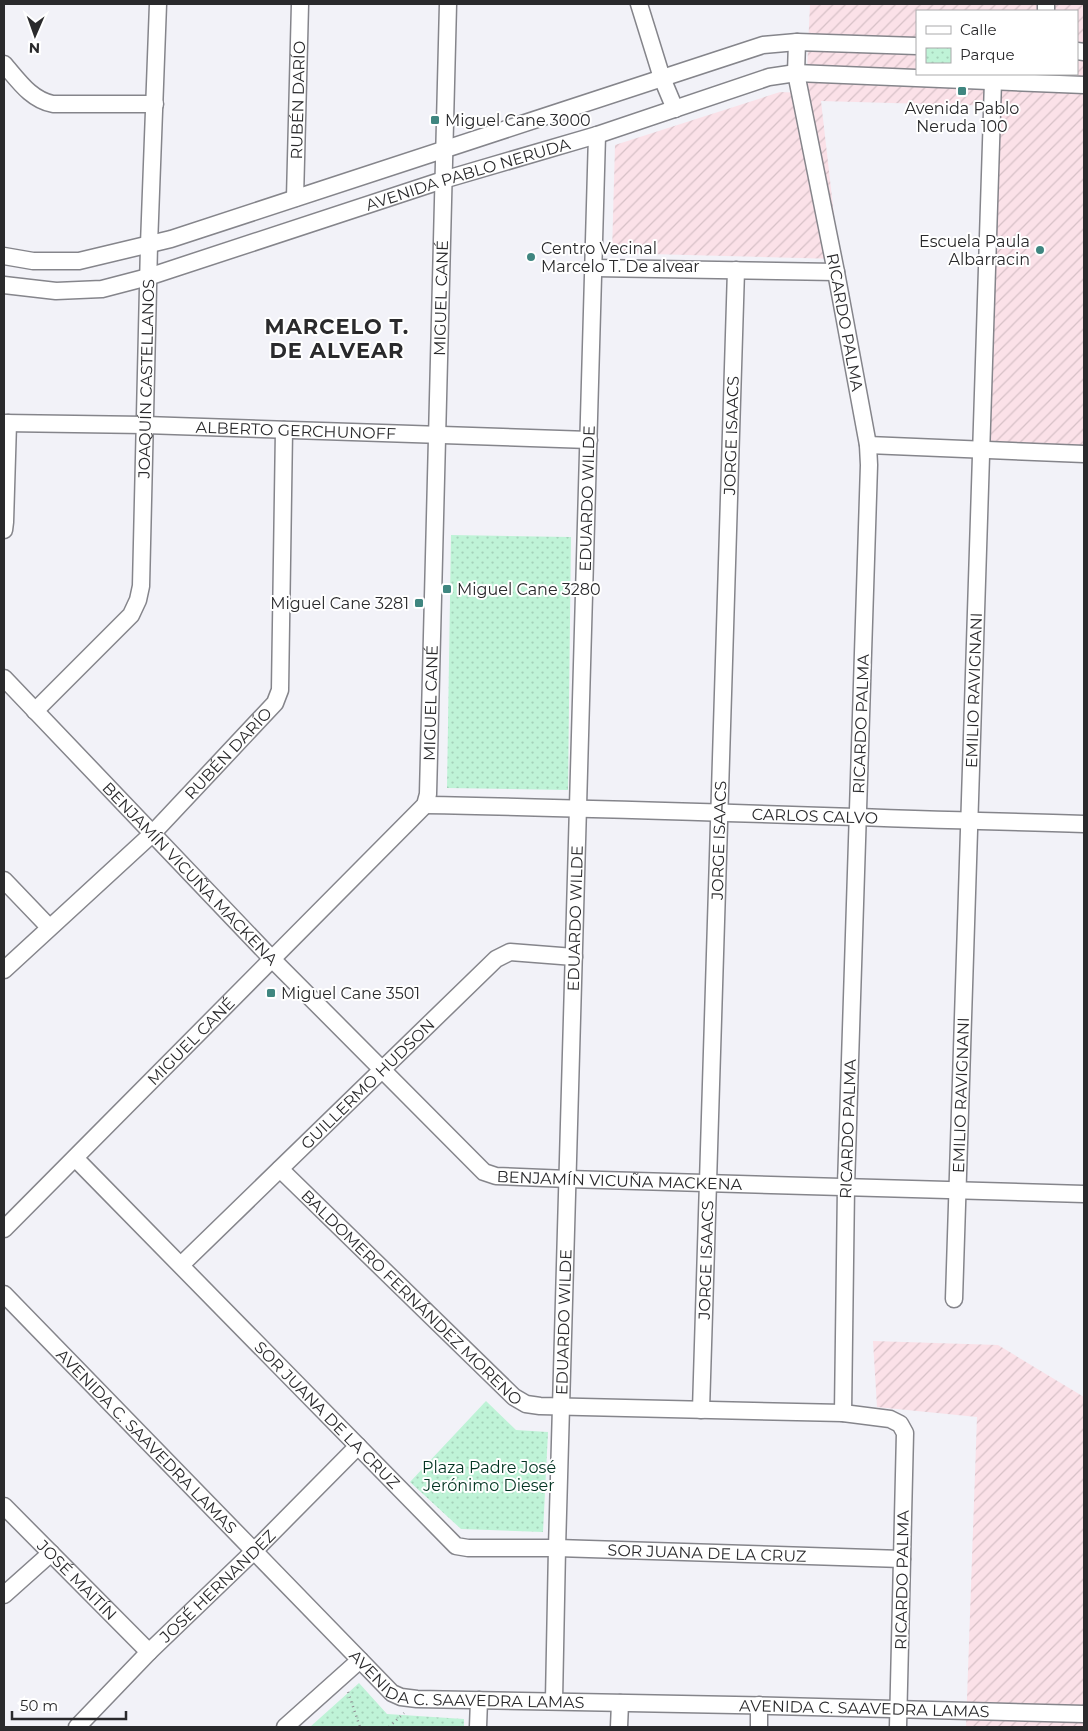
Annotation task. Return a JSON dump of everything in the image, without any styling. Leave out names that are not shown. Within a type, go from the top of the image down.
[{"type":"street","name":"JOAQUÍN CASTELLANOS","points":[[35,711],[132,615],[141,586],[148,245],[158,4]]},
{"type":"street","name":"RUBÉN DARÍO","points":[[295,198],[300,4]]},
{"type":"street","name":"MIGUEL CANÉ","points":[[4,1229],[425,805],[428,794],[448,4]]},
{"type":"street","points":[[639,4],[662,78],[675,108]]},
{"type":"street","name":"AVENIDA PABLO NERUDA","points":[[4,256],[33,261],[79,261],[148,245],[763,45],[797,42],[916,46]]},
{"type":"street","name":"RICARDO PALMA","points":[[797,42],[796,73],[868,445],[869,475],[846,1186],[842,1414]]},
{"type":"street","points":[[4,64],[31,94],[42,102],[53,104],[154,104]]},
{"type":"street","name":"AVENIDA PABLO NERUDA","points":[[4,285],[56,291],[102,289],[148,277],[443,180],[597,135],[769,77],[796,73],[993,81],[1046,78],[1084,84]]},
{"type":"street","name":"EMILIO RAVIGNANI","points":[[954,1299],[993,81]]},
{"type":"street","name":"EDUARDO WILDE","points":[[554,1700],[597,135]]},
{"type":"street","points":[[594,268],[836,272]]},
{"type":"street","name":"JORGE ISAACS","points":[[701,1410],[736,270]]},
{"type":"street","points":[[4,530],[6,522],[6,423]]},
{"type":"street","name":"ALBERTO GERCHUNOFF","points":[[6,423],[145,425],[589,440]]},
{"type":"street","name":"RUBÉN DARÍO","points":[[4,970],[152,834],[278,698],[280,690],[284,430]]},
{"type":"street","points":[[868,445],[1084,454]]},
{"type":"street","name":"BENJAMÍN VICUÑA MACKENA","points":[[4,678],[273,960],[484,1172],[496,1176],[568,1179],[1084,1194]]},
{"type":"street","name":"CARLOS CALVO","points":[[425,805],[1084,824]]},
{"type":"street","points":[[4,880],[50,927]]},
{"type":"street","name":"GUILLERMO HUDSON","points":[[181,1265],[496,959],[510,952],[574,956]]},
{"type":"street","name":"SOR JUANA DE LA CRUZ","points":[[75,1158],[456,1546],[468,1548],[557,1548],[902,1559]]},
{"type":"street","name":"BALDOMERO FERNÁNDEZ MORENO","points":[[280,1169],[514,1397],[526,1404],[540,1406],[842,1414],[890,1419],[900,1424],[905,1432]]},
{"type":"street","name":"AVENIDA C. SAAVEDRA LAMAS","points":[[4,1294],[392,1693],[402,1697],[417,1699],[554,1700],[1084,1714]]},
{"type":"street","name":"RICARDO PALMA","points":[[898,1727],[905,1432]]},
{"type":"street","name":"JOSÉ HERNANDEZ","points":[[77,1727],[149,1652],[254,1551],[358,1446]]},
{"type":"street","name":"JOSÉ MAITÍN","points":[[4,1506],[149,1652]]},
{"type":"street","points":[[4,1595],[51,1553]]},
{"type":"street","points":[[285,1727],[360,1660]]},
{"type":"street","points":[[478,1700],[478,1727]]},
{"type":"street","points":[[619,1727],[620,1703]]},
{"type":"street","points":[[758,1727],[759,1705]]},
{"type":"path","points":[[342,1676],[360,1727]]},
{"type":"shaded area","points":[[810,4],[1084,4],[1084,463],[987,459],[997,106],[821,101],[839,259],[612,253],[615,145],[780,92],[806,93]]},
{"type":"shaded area","points":[[873,1341],[998,1345],[1084,1397],[1084,1727],[966,1727],[977,1417],[877,1407]]},
{"type":"green space","points":[[451,535],[571,537],[568,790],[447,788]]},
{"type":"green space","name":"Plaza Padre José Jerónimo Dieser","points":[[486,1401],[516,1430],[548,1432],[543,1532],[461,1529],[410,1482]]},
{"type":"green space","points":[[359,1683],[387,1714],[464,1719],[464,1727],[310,1727]]},
{"type":"place","name":"Avenida Pablo Neruda 100","points":[[962,91]]},
{"type":"place","name":"Miguel Cane 3000","points":[[435,120]]},
{"type":"place","name":"Escuela Paula Albarracin","points":[[1040,250]]},
{"type":"place","name":"Centro Vecinal Marcelo T. De alvear","points":[[531,257]]},
{"type":"place","name":"Miguel Cane 3280","points":[[447,589]]},
{"type":"place","name":"Miguel Cane 3281","points":[[419,603]]},
{"type":"place","name":"Miguel Cane 3501","points":[[271,993]]},
{"type":"district","name":"MARCELO T. DE ALVEAR","points":[[337,338]]}]
